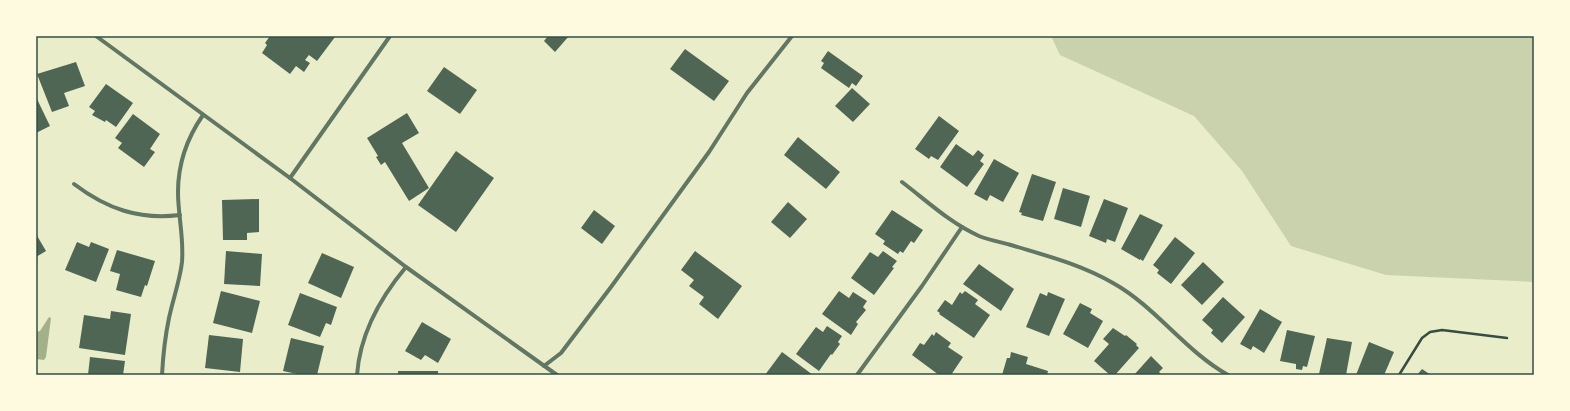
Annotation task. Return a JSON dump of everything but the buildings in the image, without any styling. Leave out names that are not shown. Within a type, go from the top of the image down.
[{"type":"street","points":[[96,36],[290,178],[406,266],[557,375]]},
{"type":"street","points":[[290,178],[390,36]]},
{"type":"street","points":[[544,366],[561,353],[611,287],[709,152],[747,93],[792,36]]},
{"type":"street","points":[[162,375],[169,320],[182,263],[183,238],[178,192],[180,170],[186,146],[194,128],[203,115]]},
{"type":"street","points":[[902,182],[954,222],[980,236],[1082,267],[1114,283],[1141,302],[1215,368],[1228,375]]},
{"type":"street","points":[[74,184],[88,195],[106,205],[124,212],[142,215],[180,215]]},
{"type":"street","points":[[857,375],[922,286],[962,227]]},
{"type":"street","points":[[356,375],[364,337],[376,307],[388,288],[406,266]]},
{"type":"path","points":[[1399,375],[1422,338],[1430,332],[1442,330],[1507,338]]},
{"type":"shaded area","points":[[1051,36],[1534,36],[1534,282],[1386,275],[1291,246],[1242,171],[1194,116],[1060,55]]},
{"type":"shaded area","points":[[49,317],[51,318],[46,357],[44,360],[36,359],[36,332],[40,331]]}]
